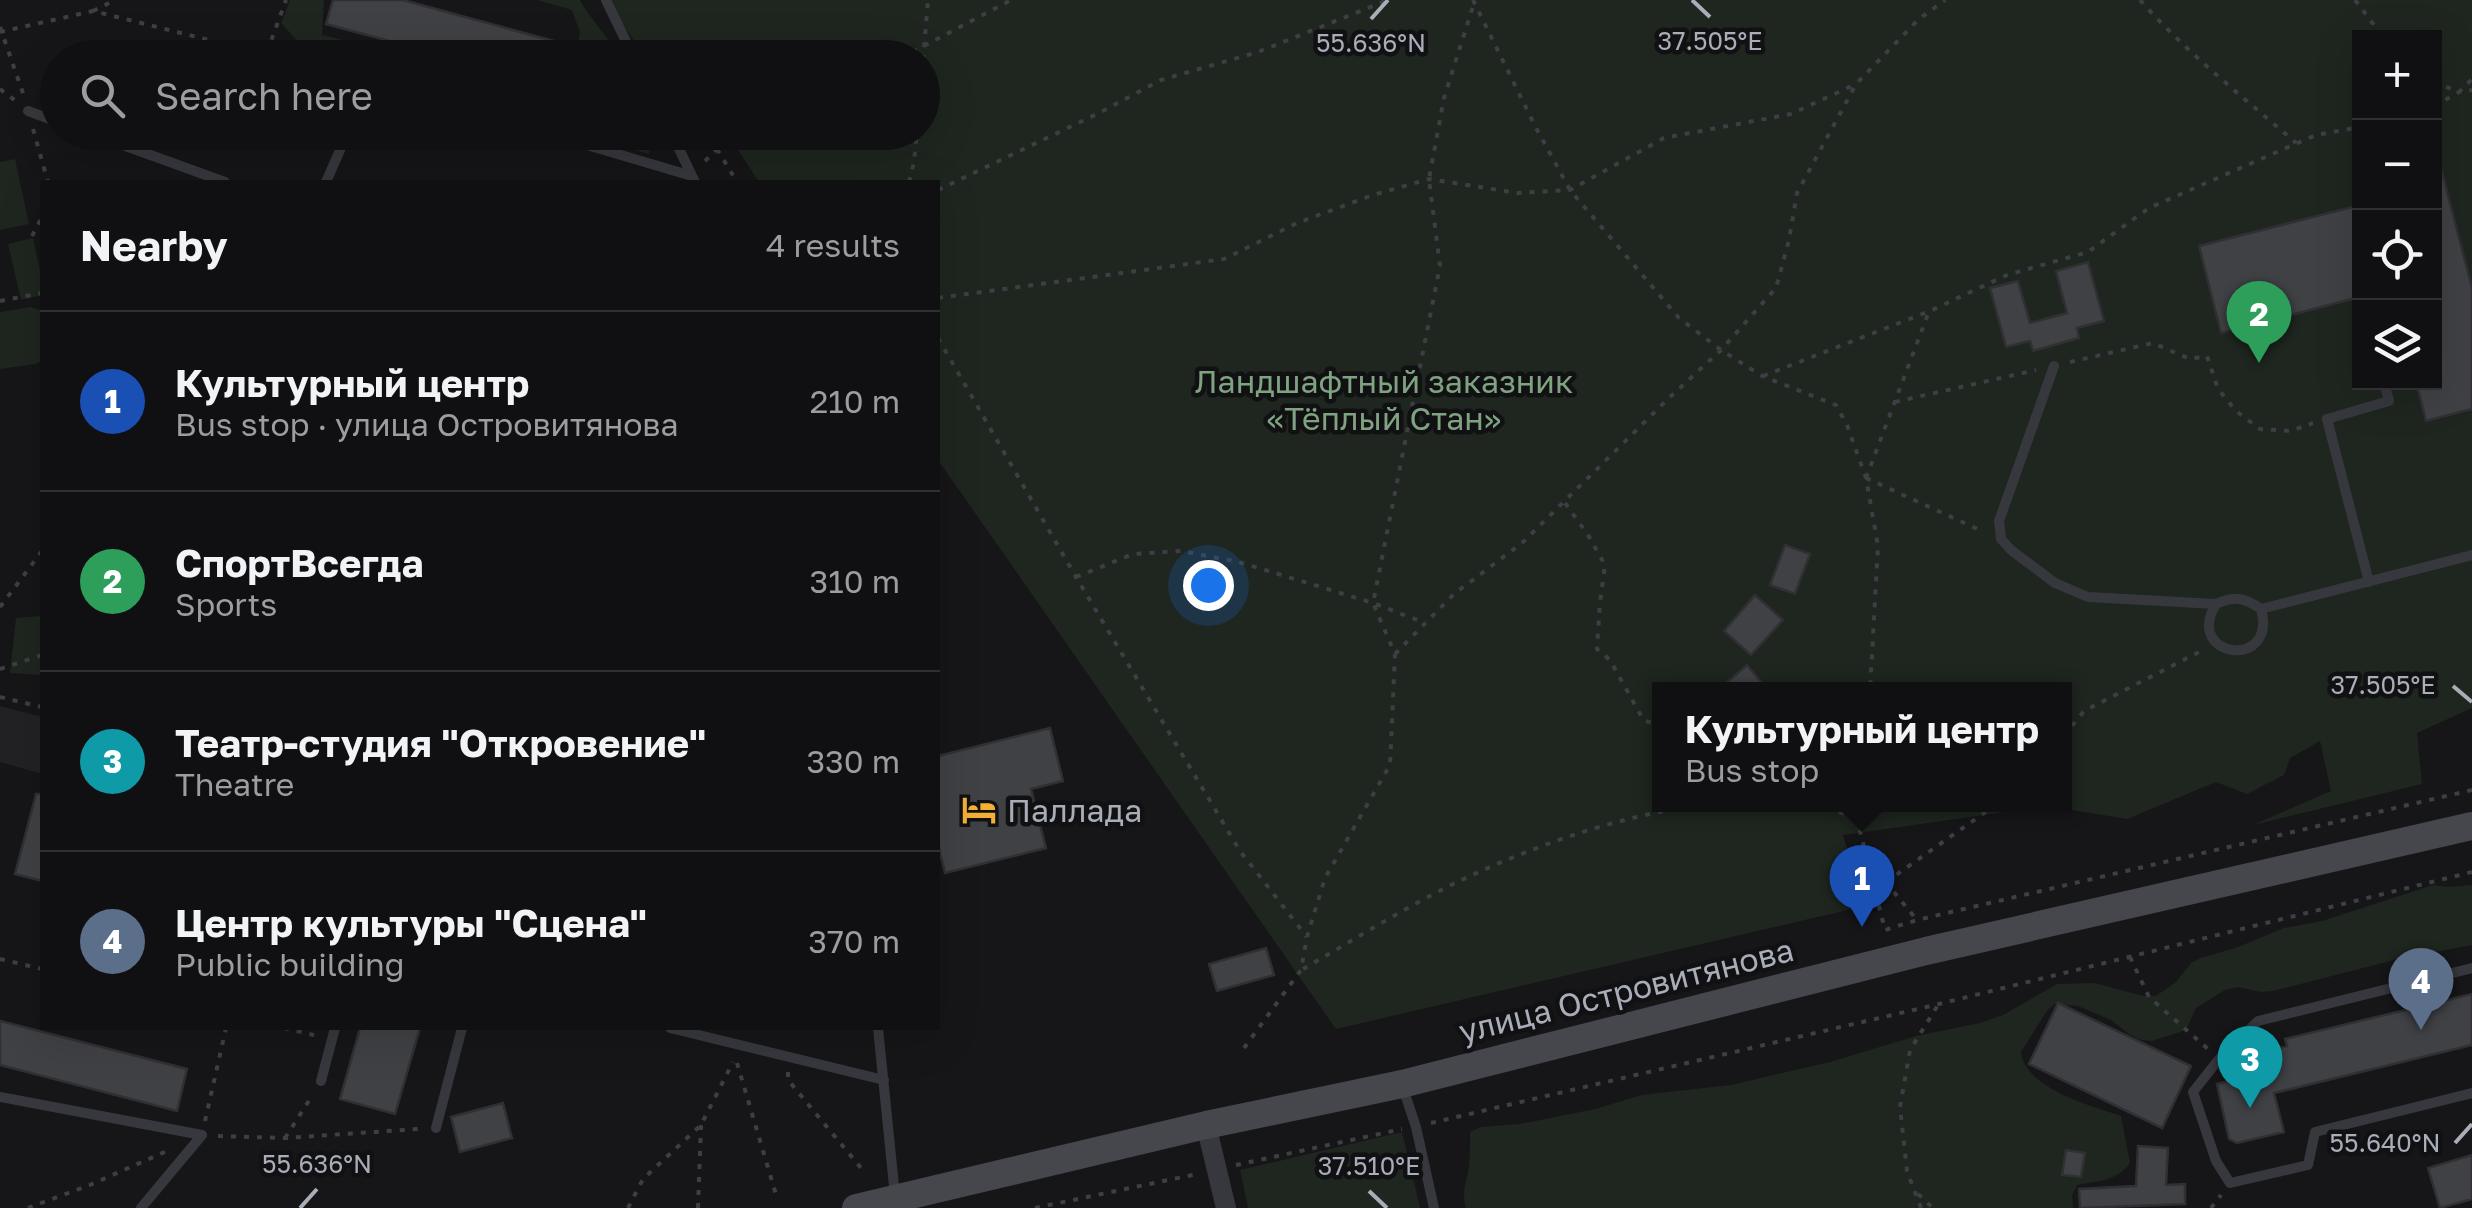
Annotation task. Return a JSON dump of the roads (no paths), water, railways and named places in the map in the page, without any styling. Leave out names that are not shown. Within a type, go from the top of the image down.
[{"type":"main road","name":"улица Островитянова","points":[[856,1208],[896,1203],[1206,1125],[1402,1084],[1926,951],[2472,826]]},
{"type":"street","points":[[1206,1125],[1226,1208]]},
{"type":"lane","points":[[606,0],[625,40]]},
{"type":"lane","points":[[28,112],[40,116]]},
{"type":"lane","points":[[137,150],[219,180]]},
{"type":"lane","points":[[327,180],[340,150]]},
{"type":"lane","points":[[601,150],[693,179]]},
{"type":"lane","points":[[679,150],[693,179]]},
{"type":"lane","points":[[2054,366],[1999,522],[2001,539],[2055,583],[2088,596],[2216,604],[2232,597],[2248,600],[2260,609],[2265,623],[2260,638],[2248,649],[2235,652],[2223,648],[2212,638],[2208,626],[2216,604]]},
{"type":"lane","points":[[2369,582],[2327,418],[2389,401],[2386,390]]},
{"type":"lane","points":[[2260,609],[2472,555]]},
{"type":"lane","points":[[2472,968],[2258,1021],[2219,1058],[2194,1092],[2216,1161],[2230,1183],[2308,1165],[2315,1132],[2472,1093]]},
{"type":"lane","points":[[436,1128],[461,1030]]},
{"type":"lane","points":[[678,1030],[884,1080]]},
{"type":"lane","points":[[878,1030],[896,1203]]},
{"type":"lane","points":[[321,1081],[334,1034]]},
{"type":"lane","points":[[1402,1084],[1416,1126],[1434,1208]]},
{"type":"lane","points":[[0,1097],[202,1135],[142,1208]]},
{"type":"place","name":"СпортВсегда","points":[[2259,363]]},
{"type":"place","name":"Паллада","points":[[979,810]]},
{"type":"place","name":"Культурный центр","points":[[1862,927]]},
{"type":"place","name":"Центр культуры \"Сцена\"","points":[[2421,1030]]},
{"type":"place","name":"Театр-студия \"Откровение\"","points":[[2250,1108]]},
{"type":"park label","name":"Ландшафтный заказник «Тёплый Стан»","points":[[1384,400]]}]
